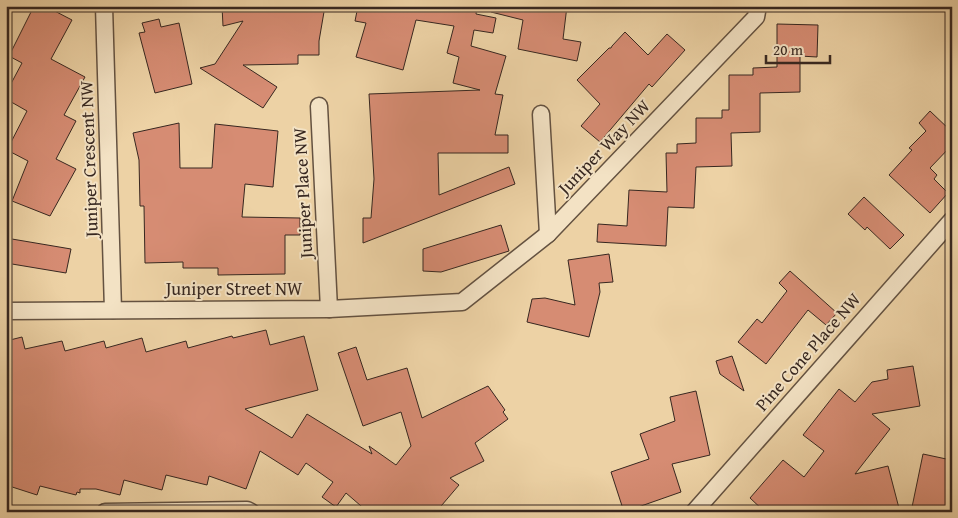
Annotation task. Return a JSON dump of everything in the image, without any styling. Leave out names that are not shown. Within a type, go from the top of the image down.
[{"type":"street","name":"Juniper Crescent NW","points":[[104,6],[113,310]]},
{"type":"street","name":"Juniper Way NW","points":[[462,302],[548,234],[756,17],[758,6]]},
{"type":"street","name":"Juniper Place NW","points":[[319,106],[329,309]]},
{"type":"street","points":[[541,114],[548,234]]},
{"type":"street","name":"Pine Cone Place NW","points":[[694,512],[952,220]]},
{"type":"street","name":"Juniper Street NW","points":[[6,311],[329,309],[462,302]]},
{"type":"street","points":[[105,512],[247,510],[251,512]]},
{"type":"building","points":[[34,6],[45,6],[72,20],[51,59],[85,77],[64,115],[76,121],[56,159],[76,169],[50,216],[12,201],[28,161],[7,150],[27,111],[6,99],[6,93],[22,63],[9,56]]},
{"type":"building","points":[[222,6],[325,6],[319,41],[319,55],[298,55],[298,64],[243,65],[277,87],[263,108],[200,68],[215,64],[243,21],[223,26]]},
{"type":"building","points":[[358,6],[434,6],[458,11],[458,6],[477,6],[476,14],[496,18],[493,33],[474,30],[471,46],[506,56],[495,94],[503,95],[495,135],[508,135],[508,153],[438,153],[439,195],[509,167],[515,184],[363,243],[363,218],[371,218],[374,179],[369,94],[480,90],[453,83],[459,57],[447,53],[454,26],[416,20],[403,70],[356,57],[366,23],[355,21]]},
{"type":"building","points":[[492,6],[567,6],[563,39],[581,42],[577,61],[518,49],[523,20],[491,12]]},
{"type":"building","points":[[159,19],[161,27],[179,23],[192,84],[155,93],[139,33],[145,32],[142,23]]},
{"type":"building","points":[[777,24],[818,25],[817,57],[800,56],[800,92],[760,93],[760,132],[731,133],[732,166],[696,167],[694,208],[668,207],[666,246],[597,242],[598,224],[627,226],[629,190],[667,192],[666,153],[677,153],[677,144],[696,143],[696,118],[722,118],[722,110],[729,110],[729,75],[753,75],[753,68],[777,67]]},
{"type":"building","points":[[625,32],[648,55],[667,34],[685,50],[652,87],[649,84],[600,142],[581,126],[600,104],[577,80]]},
{"type":"building","points":[[930,111],[952,132],[952,145],[930,168],[937,175],[934,179],[948,193],[930,213],[889,175],[912,150],[909,148],[926,131],[919,123]]},
{"type":"building","points":[[179,123],[180,168],[212,168],[215,124],[278,131],[273,187],[245,184],[242,217],[300,218],[300,235],[285,235],[285,274],[218,275],[218,268],[183,268],[183,262],[145,263],[144,206],[140,206],[139,160],[133,133]]},
{"type":"building","points":[[864,197],[904,235],[890,249],[867,227],[865,230],[848,214]]},
{"type":"building","points":[[501,225],[509,251],[441,272],[423,271],[423,249]]},
{"type":"building","points":[[6,238],[71,249],[66,273],[6,263]]},
{"type":"building","points":[[609,254],[613,282],[599,283],[600,292],[589,337],[527,322],[532,299],[545,298],[575,305],[568,260]]},
{"type":"building","points":[[790,271],[837,313],[826,325],[808,310],[766,364],[738,342],[757,319],[762,323],[787,291],[779,283]]},
{"type":"building","points":[[266,330],[270,345],[304,336],[318,390],[245,409],[292,438],[307,414],[372,454],[369,446],[396,465],[411,446],[401,412],[363,426],[338,353],[356,347],[367,380],[407,368],[422,418],[488,386],[505,410],[503,412],[508,419],[475,443],[484,461],[450,478],[459,485],[436,512],[368,512],[346,493],[336,507],[322,497],[333,482],[306,463],[298,475],[260,451],[246,489],[209,476],[207,485],[166,475],[162,490],[124,480],[120,495],[96,489],[80,489],[80,493],[77,492],[76,495],[40,486],[37,495],[6,485],[6,341],[22,337],[25,349],[62,341],[65,351],[104,341],[106,348],[142,338],[146,352],[186,341],[188,348],[232,336],[233,338]]},
{"type":"building","points":[[732,356],[744,391],[720,374],[716,361]]},
{"type":"building","points":[[913,366],[920,406],[872,414],[890,429],[855,474],[888,466],[900,512],[765,512],[750,498],[783,460],[804,477],[824,451],[803,435],[839,389],[855,402],[872,382],[888,379],[887,370]]},
{"type":"building","points":[[696,391],[710,455],[672,464],[681,492],[624,512],[611,472],[649,459],[640,434],[675,421],[670,397]]},
{"type":"building","points":[[923,454],[951,460],[947,478],[952,479],[952,509],[940,507],[940,512],[911,512]]}]
